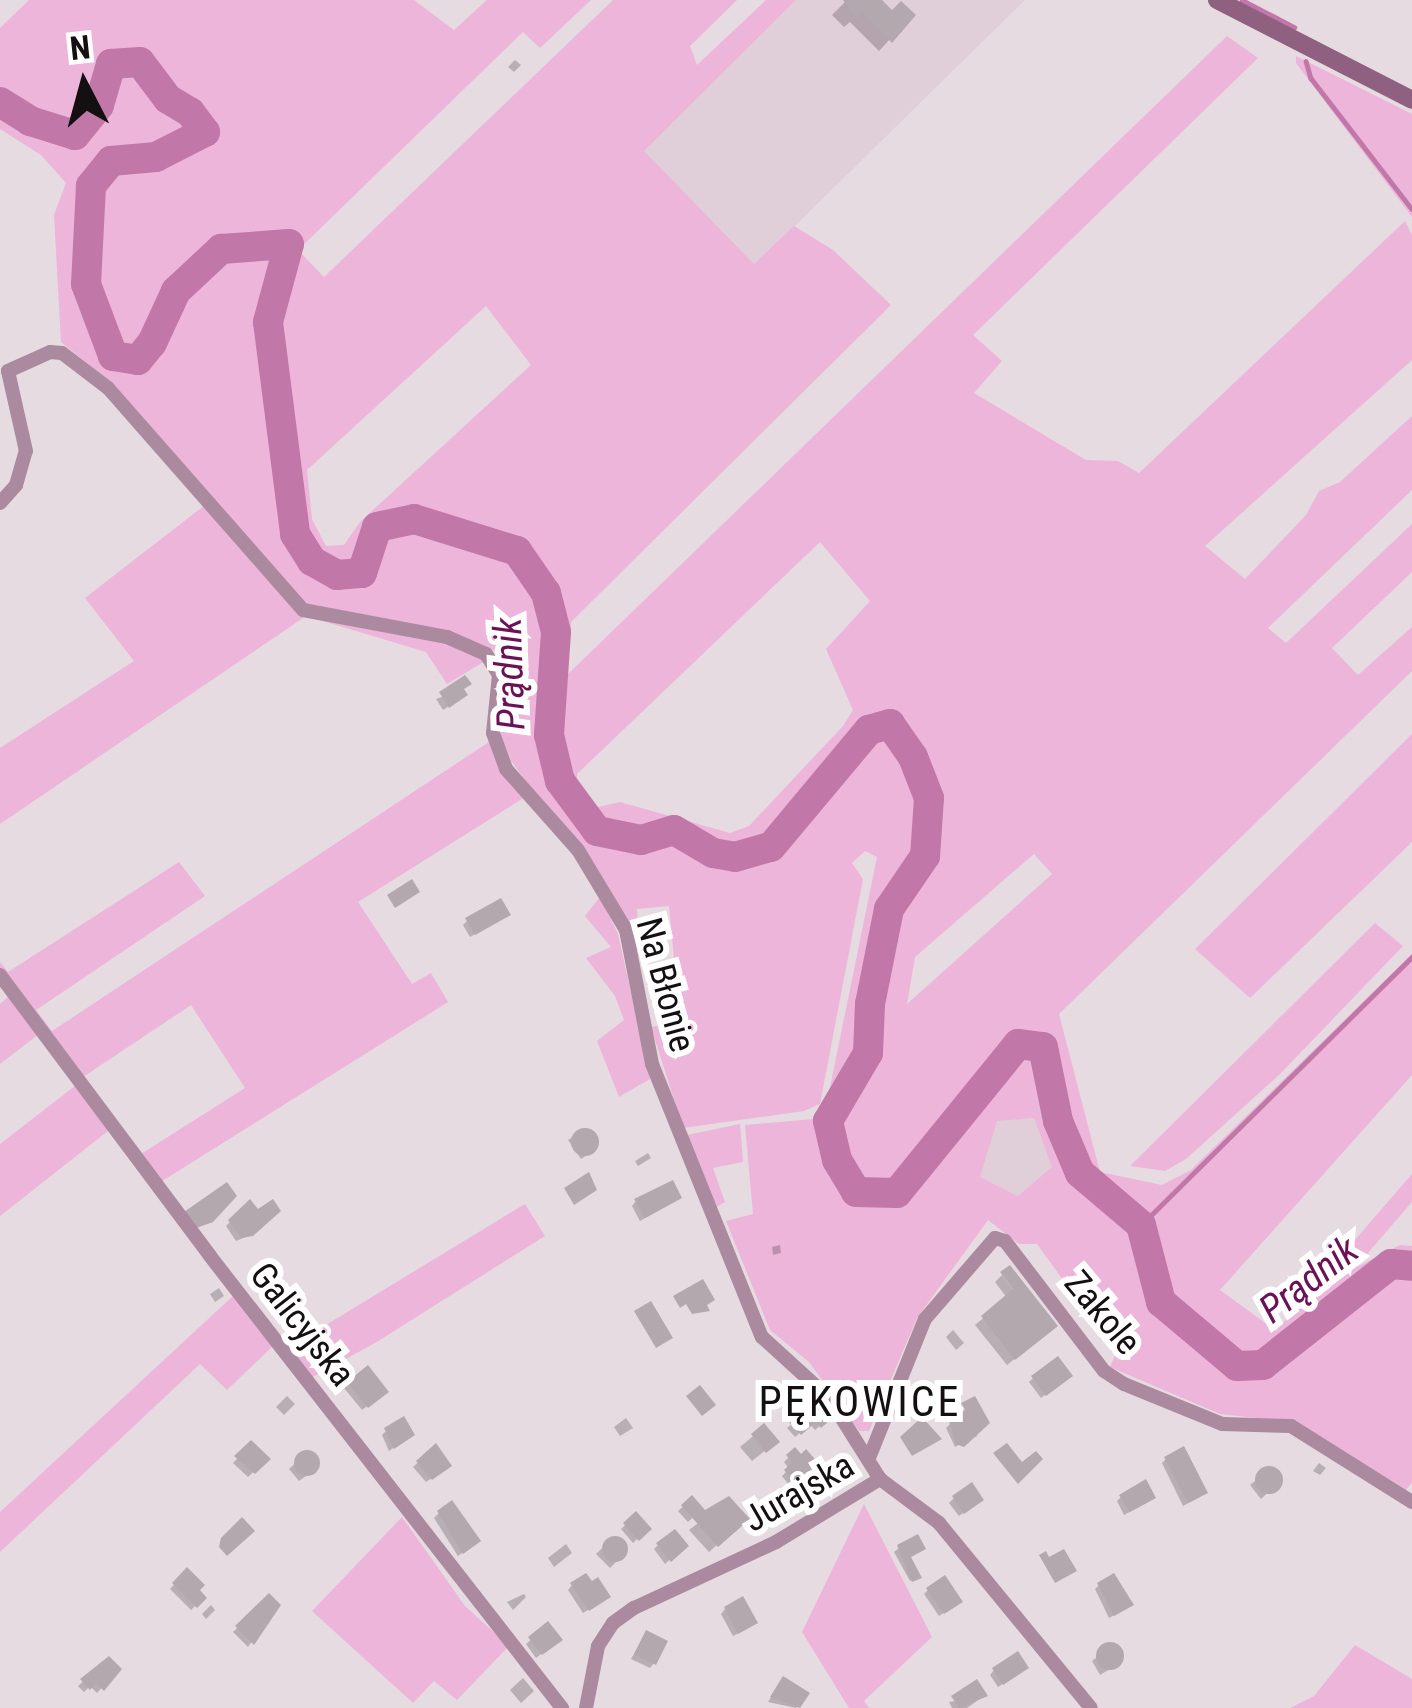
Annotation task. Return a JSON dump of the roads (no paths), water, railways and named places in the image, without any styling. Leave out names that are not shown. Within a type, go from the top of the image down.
[{"type":"main road","points":[[1216,0],[1412,100]]},
{"type":"street","name":"Na Błonie","points":[[4,368],[50,352],[62,353],[108,388],[303,610],[447,637],[486,654],[499,675],[493,733],[506,769],[578,850],[626,930],[652,1064],[741,1295],[762,1337],[829,1398],[880,1479]]},
{"type":"street","points":[[0,503],[16,485],[26,451],[4,368]]},
{"type":"street","name":"Galicyjska","points":[[0,975],[214,1261],[562,1708]]},
{"type":"street","name":"Zakole","points":[[869,1459],[925,1319],[995,1238],[1005,1240],[1104,1371],[1124,1384],[1222,1424],[1291,1426],[1412,1502]]},
{"type":"street","name":"Jurajska","points":[[586,1708],[594,1658],[613,1623],[634,1608],[776,1542],[880,1479],[939,1523],[1091,1708]]},
{"type":"waterway","points":[[1242,0],[1294,27]]},
{"type":"waterway","points":[[1306,61],[1311,78],[1412,209]]},
{"type":"waterway","name":"Prądnik","points":[[0,102],[30,121],[75,135],[99,105],[111,64],[140,62],[168,99],[190,112],[205,132],[156,157],[111,161],[91,186],[86,284],[113,356],[138,360],[152,343],[176,291],[221,249],[289,244],[268,322],[295,534],[312,561],[337,575],[362,573],[377,527],[414,519],[517,551],[546,593],[556,632],[549,735],[560,781],[597,831],[641,840],[674,830],[713,853],[735,857],[771,847],[869,730],[890,724],[913,757],[929,798],[925,856],[889,909],[870,1004],[868,1053],[828,1121],[837,1160],[856,1192],[897,1193],[1018,1044],[1043,1047],[1058,1121],[1080,1173],[1141,1225],[1161,1302],[1237,1366],[1263,1365],[1391,1264],[1412,1266]]},
{"type":"waterway","points":[[1141,1225],[1412,957]]},
{"type":"district","name":"PĘKOWICE","points":[[860,1402]]}]
